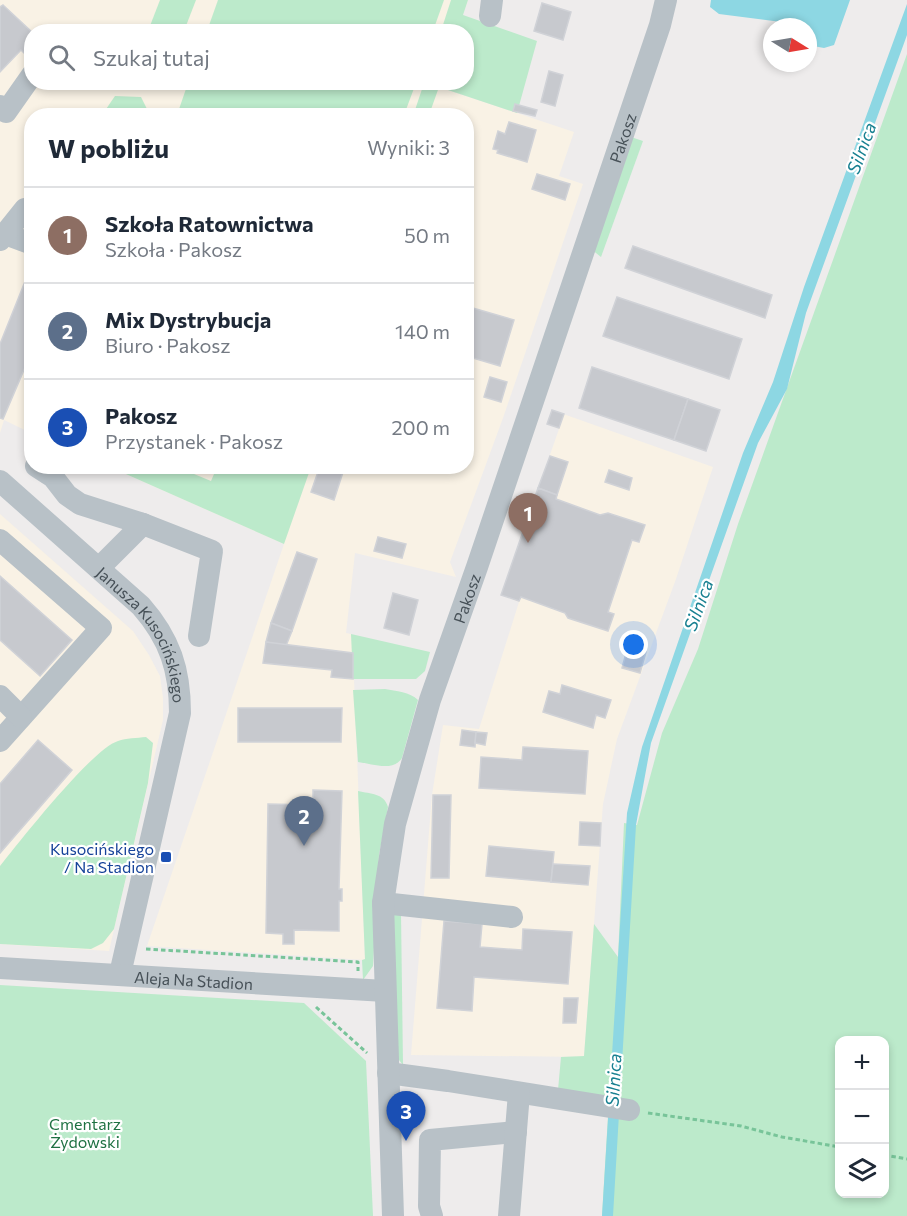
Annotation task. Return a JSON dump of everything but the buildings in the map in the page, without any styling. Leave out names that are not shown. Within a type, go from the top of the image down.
[{"type":"street","name":"Pakosz","points":[[393,1216],[380,1066],[385,991],[383,903],[395,824],[430,700],[525,426],[660,25],[666,0]]},
{"type":"street","points":[[0,106],[6,111],[24,86]]},
{"type":"street","points":[[24,210],[3,237],[24,242]]},
{"type":"street","points":[[48,474],[67,495],[80,504],[143,524],[212,551],[200,636]]},
{"type":"street","name":"Janusza Kusocińskiego","points":[[0,481],[141,606],[154,621],[174,661],[180,693],[180,713],[120,974]]},
{"type":"street","points":[[99,568],[143,524]]},
{"type":"street","points":[[0,540],[101,628],[0,741]]},
{"type":"street","points":[[0,696],[21,717]]},
{"type":"street","points":[[383,903],[512,917]]},
{"type":"street","name":"Aleja Na Stadion","points":[[0,968],[385,991]]},
{"type":"street","points":[[380,1066],[628,1110]]},
{"type":"street","points":[[509,1216],[519,1092]]},
{"type":"street","points":[[432,1216],[429,1206],[430,1140],[516,1132]]},
{"type":"path","points":[[141,949],[358,962],[358,978]]},
{"type":"path","points":[[313,1004],[380,1066]]},
{"type":"path","points":[[628,1110],[741,1126],[782,1137],[835,1146]]},
{"type":"path","points":[[889,1156],[907,1159]]},
{"type":"shaded area","points":[[0,0],[468,0],[459,24],[24,24],[24,90],[448,90],[574,132],[559,176],[583,184],[503,418],[450,562],[456,577],[355,553],[346,633],[351,634],[353,653],[365,960],[147,946],[284,544],[126,474],[474,474],[474,108],[24,108],[24,430],[4,420],[0,433]]},
{"type":"shaded area","points":[[552,410],[713,467],[676,579],[617,739],[603,804],[584,1057],[411,1055],[432,795],[443,725],[479,729],[519,602],[501,595],[559,429],[547,424]]},
{"type":"shaded area","points":[[0,514],[133,631],[160,676],[163,720],[109,951],[0,944]]},
{"type":"green space","points":[[160,0],[196,0],[187,24],[151,24]]},
{"type":"green space","points":[[218,0],[444,0],[435,24],[209,24]]},
{"type":"green space","points":[[451,0],[468,0],[463,15],[537,41],[517,113],[448,90],[474,90],[474,24],[443,24]]},
{"type":"green space","points":[[907,54],[907,1216],[602,1216],[609,1099],[558,1090],[561,1057],[584,1056],[594,924],[618,957],[624,823],[637,825],[662,733],[698,649],[738,524]]},
{"type":"green space","points":[[185,90],[413,90],[407,108],[179,108]]},
{"type":"green space","points":[[422,90],[438,90],[432,108],[416,108]]},
{"type":"green space","points":[[115,96],[141,97],[146,108],[107,108]]},
{"type":"green space","points":[[631,137],[643,141],[601,257],[591,249]]},
{"type":"green space","points":[[126,474],[194,474],[211,481],[214,474],[309,474],[284,544]]},
{"type":"green space","points":[[351,634],[430,652],[425,671],[416,679],[353,679]]},
{"type":"green space","points":[[385,689],[407,694],[418,700],[402,758],[388,766],[358,762],[353,690]]},
{"type":"green space","points":[[146,737],[153,743],[148,783],[114,929],[103,943],[91,949],[0,944],[0,866],[91,760],[118,741]]},
{"type":"green space","points":[[358,791],[380,797],[388,807],[379,855],[373,966],[363,980],[362,960],[365,959]]},
{"type":"green space","points":[[394,912],[401,913],[403,1065],[395,1055]]},
{"type":"green space","name":"Cmentarz Żydowski","points":[[0,985],[304,1003],[366,1061],[373,1216],[0,1216]]},
{"type":"water","points":[[711,0],[850,0],[834,45],[824,48],[817,47],[817,18],[763,20],[719,14],[710,7]]},
{"type":"water","name":"Silnica","points":[[907,4],[907,35],[806,313],[787,389],[758,443],[651,743],[636,825],[613,1216],[602,1216],[627,813],[642,747],[743,453],[773,382],[804,287]]},
{"type":"place","name":"Szkoła Ratownictwa","points":[[528,543]]},
{"type":"place","name":"Mix Dystrybucja","points":[[304,846]]},
{"type":"place","name":"Kusocińskiego / Na Stadion","points":[[166,857]]},
{"type":"place","name":"Pakosz","points":[[406,1141]]}]
